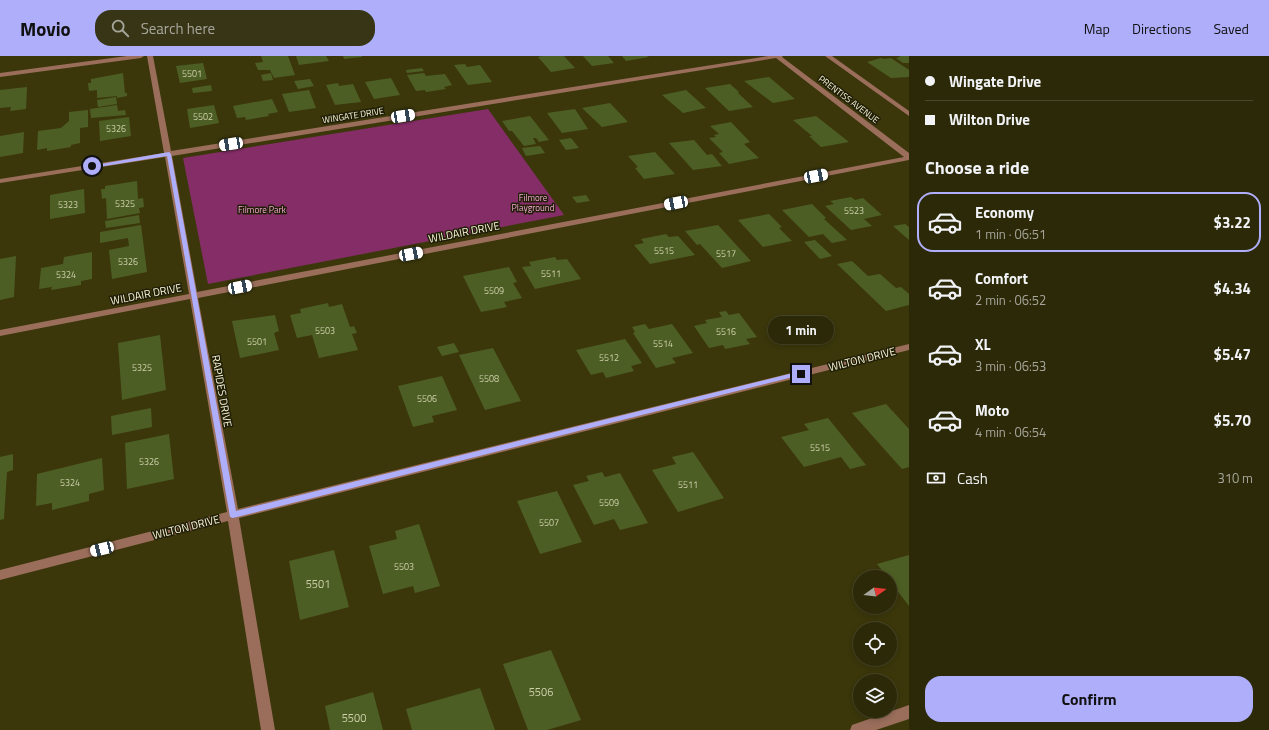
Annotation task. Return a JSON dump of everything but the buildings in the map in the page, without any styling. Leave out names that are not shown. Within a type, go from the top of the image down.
[{"type":"street","points":[[0,75],[141,56]]},
{"type":"street","name":"RAPIDES DRIVE","points":[[150,56],[169,154],[233,515],[268,730]]},
{"type":"street","name":"WINGATE DRIVE","points":[[0,181],[778,56]]},
{"type":"street","name":"PRENTISS AVENUE","points":[[778,56],[909,157]]},
{"type":"street","name":"PRENTISS AVENUE","points":[[828,56],[909,114]]},
{"type":"street","name":"WILDAIR DRIVE","points":[[0,333],[909,157]]},
{"type":"street","name":"WILTON DRIVE","points":[[0,575],[233,515],[909,347]]},
{"type":"street","points":[[857,730],[909,712]]},
{"type":"green space","name":"Filmore Park","points":[[488,109],[564,215],[208,284],[183,158]]},
{"type":"route","points":[[92,166],[169,154],[233,515],[801,374]]},
{"type":"park label","name":"Filmore Playground","points":[[533,202]]}]
